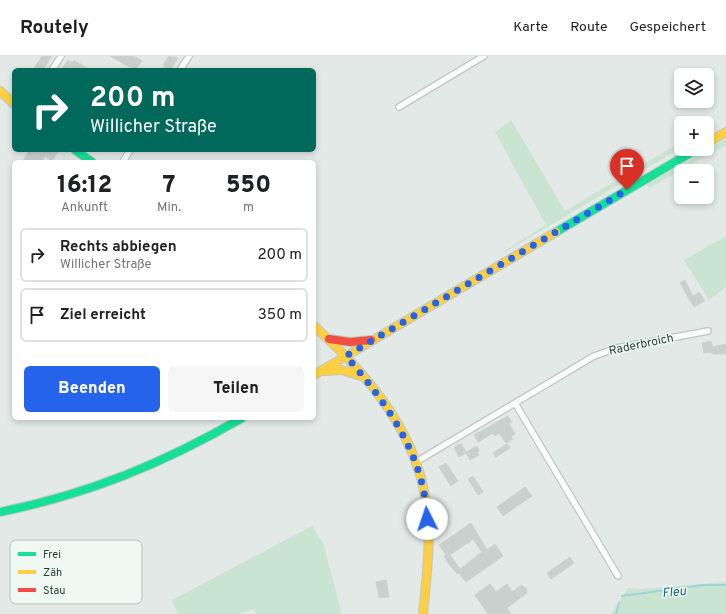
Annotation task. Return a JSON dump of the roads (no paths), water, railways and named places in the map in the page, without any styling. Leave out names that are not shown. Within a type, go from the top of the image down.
[{"type":"main road","points":[[0,91],[12,102]]},
{"type":"main road","points":[[714,139],[726,132]]},
{"type":"main road","points":[[78,152],[89,160]]},
{"type":"main road","points":[[318,373],[685,156]]},
{"type":"main road","points":[[316,328],[346,356],[363,377],[389,412],[416,462],[424,488],[427,512],[426,581],[423,614]]},
{"type":"main road","points":[[329,339],[350,342],[376,339]]},
{"type":"main road","points":[[318,373],[342,370],[363,377]]},
{"type":"main road","points":[[0,512],[66,498],[123,479],[187,449],[238,420]]},
{"type":"street","points":[[53,68],[61,56]]},
{"type":"street","points":[[181,68],[189,56]]},
{"type":"street","points":[[399,107],[484,56]]},
{"type":"street","name":"Raderbroich","points":[[416,462],[582,363],[603,353],[708,331]]},
{"type":"street","points":[[515,403],[618,576]]},
{"type":"waterway","name":"Fleu","points":[[622,596],[703,585],[726,585]]},
{"type":"waterway","name":"Fleu","points":[[616,614],[619,603]]}]
